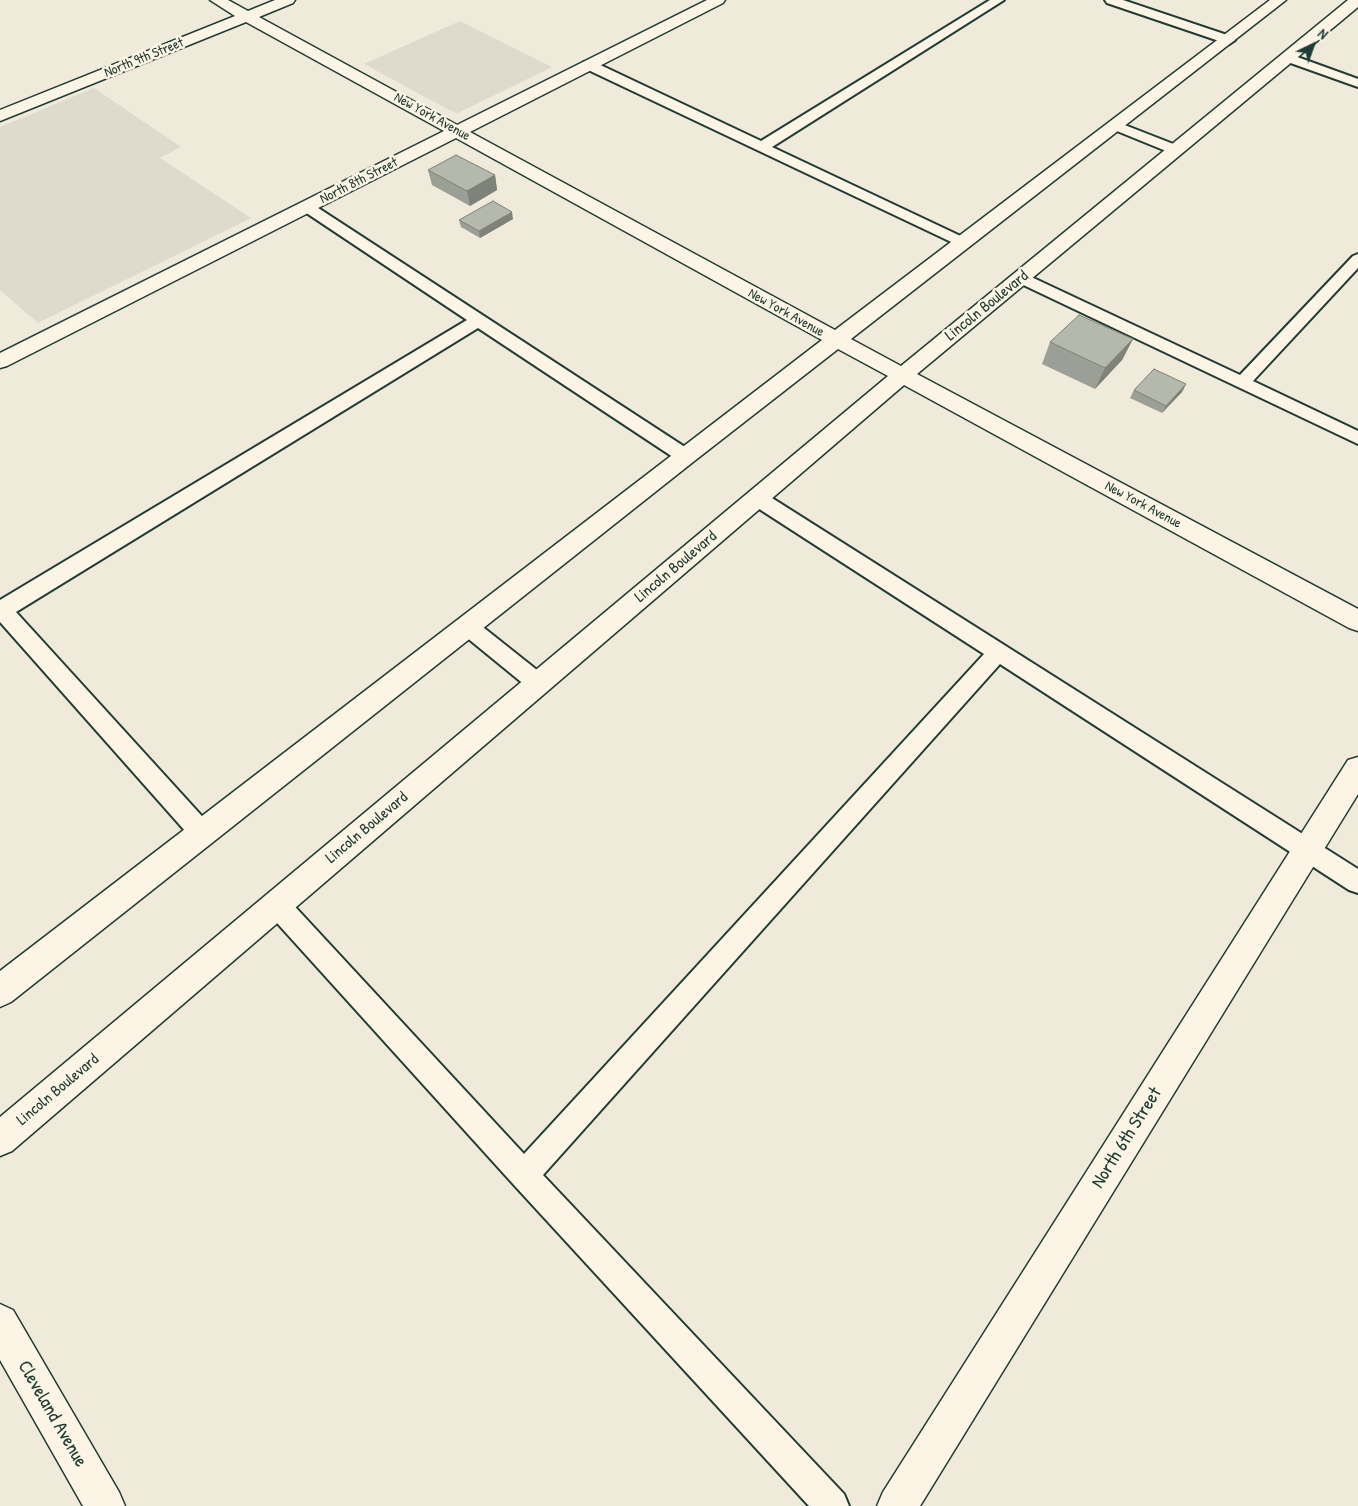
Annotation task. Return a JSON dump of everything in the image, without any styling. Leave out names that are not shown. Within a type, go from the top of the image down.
[{"type":"street","name":"New York Avenue","points":[[217,0],[902,376],[1358,621]]},
{"type":"street","name":"North 9th Street","points":[[0,116],[288,0]]},
{"type":"street","name":"North 8th Street","points":[[0,361],[718,0]]},
{"type":"street","points":[[0,991],[685,456],[1280,0]]},
{"type":"street","name":"Lincoln Boulevard","points":[[0,1139],[902,376],[1289,58],[1351,3]]},
{"type":"street","name":"North 6th Street","points":[[897,1506],[1358,769]]},
{"type":"street","name":"Cleveland Avenue","points":[[0,1322],[105,1506]]},
{"type":"lane","points":[[762,147],[998,0]]},
{"type":"lane","points":[[1111,0],[1229,40]]},
{"type":"lane","points":[[1289,58],[1358,83]]},
{"type":"lane","points":[[589,65],[964,243]]},
{"type":"lane","points":[[1117,126],[1176,150]]},
{"type":"lane","points":[[307,207],[685,456]]},
{"type":"lane","points":[[1242,383],[1358,259]]},
{"type":"lane","points":[[1021,278],[1358,438]]},
{"type":"lane","points":[[202,834],[1,609],[479,320]]},
{"type":"lane","points":[[757,498],[1358,882]]},
{"type":"lane","points":[[467,626],[539,684]]},
{"type":"lane","points":[[524,1175],[998,652]]},
{"type":"lane","points":[[277,905],[524,1175],[832,1506]]},
{"type":"shaded area","points":[[460,21],[552,67],[458,113],[364,64]]},
{"type":"shaded area","points":[[94,88],[181,147],[160,158],[251,218],[38,323],[0,290],[0,127]]},
{"type":"building","points":[[456,155],[495,175],[467,191],[428,170]]},
{"type":"building","points":[[493,201],[512,212],[479,231],[459,220]]},
{"type":"building","points":[[1079,315],[1133,339],[1105,368],[1050,342]]},
{"type":"building","points":[[1154,369],[1186,384],[1166,406],[1134,390]]}]
